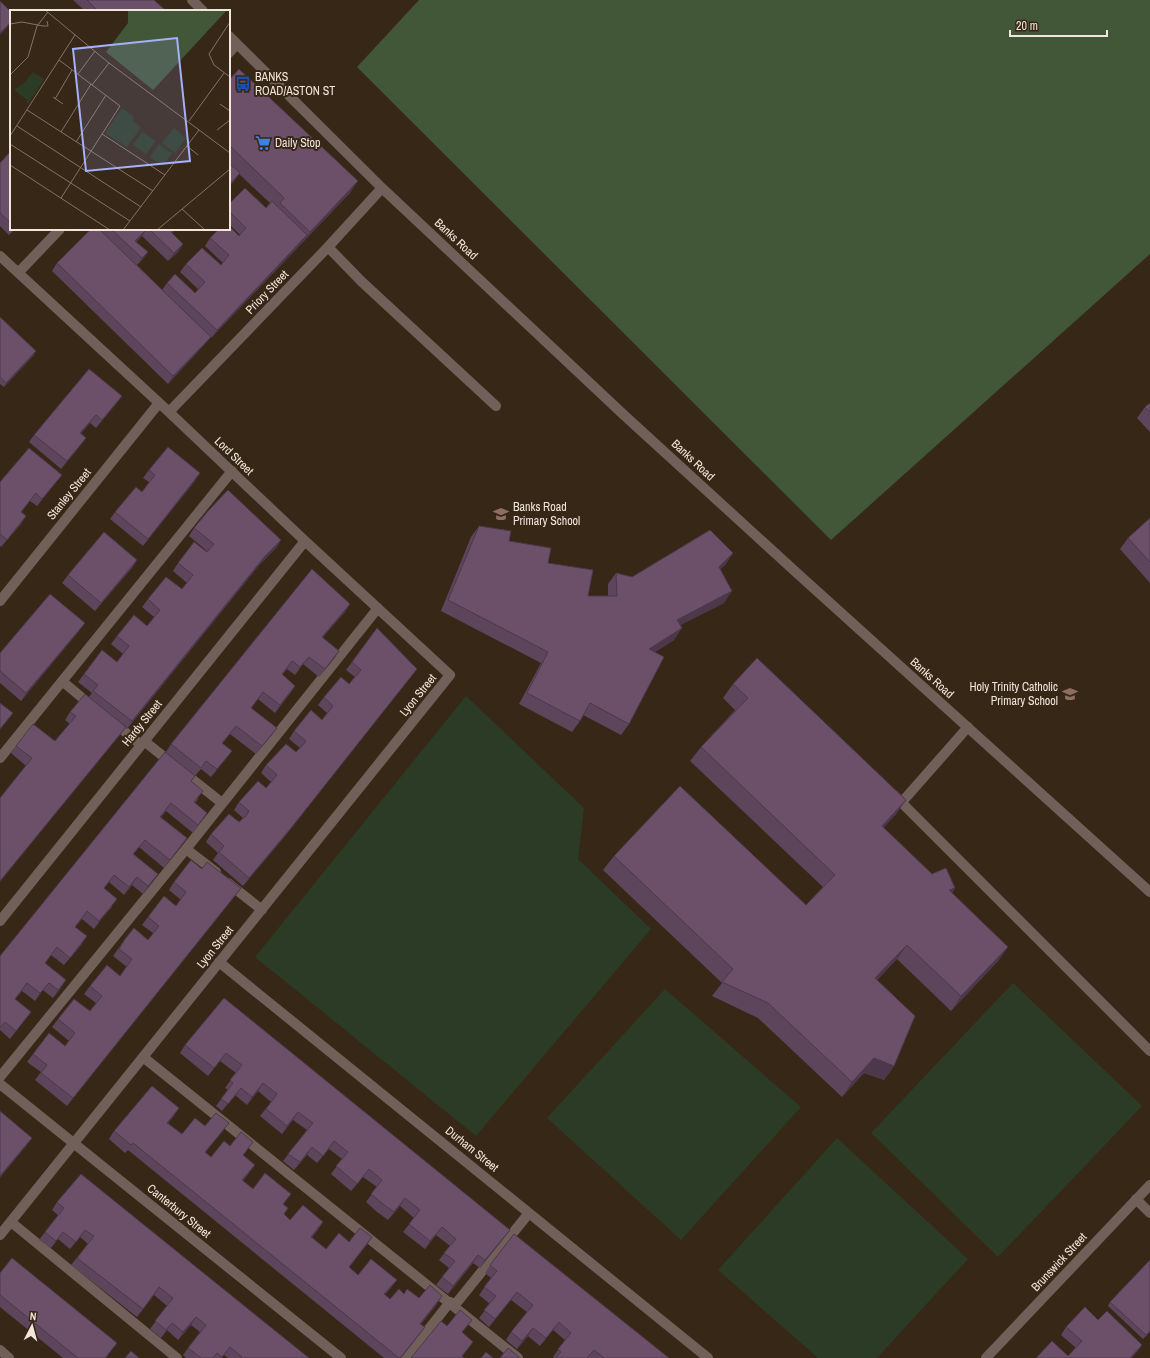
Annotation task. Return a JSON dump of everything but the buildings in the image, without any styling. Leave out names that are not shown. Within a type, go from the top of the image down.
[{"type":"street","points":[[192,0],[202,10]]},
{"type":"street","name":"Banks Road","points":[[230,37],[382,188],[642,432],[1150,892]]},
{"type":"street","points":[[230,52],[237,44]]},
{"type":"street","name":"Priory Street","points":[[169,412],[328,247],[382,188]]},
{"type":"street","points":[[19,272],[59,230]]},
{"type":"street","points":[[328,247],[361,281],[496,406]]},
{"type":"street","name":"Lord Street","points":[[0,256],[19,272],[450,676]]},
{"type":"street","name":"Stanley Street","points":[[0,601],[159,403]]},
{"type":"street","points":[[0,758],[232,471]]},
{"type":"street","name":"Hardy Street","points":[[0,921],[305,541]]},
{"type":"street","points":[[0,1077],[186,849],[378,608]]},
{"type":"street","name":"Lyon Street","points":[[0,1235],[450,676]]},
{"type":"street","points":[[62,682],[101,713],[222,803]]},
{"type":"street","points":[[902,802],[968,727]]},
{"type":"street","points":[[885,786],[1150,1051]]},
{"type":"street","points":[[186,849],[262,910]]},
{"type":"street","name":"Durham Street","points":[[219,962],[708,1358]]},
{"type":"street","points":[[143,1057],[518,1358]]},
{"type":"street","name":"Canterbury Street","points":[[0,1084],[341,1358]]},
{"type":"street","name":"Brunswick Street","points":[[986,1358],[1150,1185]]},
{"type":"street","points":[[1136,1199],[1150,1212]]},
{"type":"street","points":[[406,1358],[529,1213]]},
{"type":"street","points":[[11,1222],[177,1358]]},
{"type":"street","points":[[0,1350],[10,1358]]},
{"type":"green space","points":[[419,0],[1150,0],[1150,254],[831,540],[357,67]]},
{"type":"green space","points":[[466,696],[584,808],[578,859],[651,929],[476,1136],[255,957]]},
{"type":"green space","points":[[1013,983],[1142,1106],[998,1257],[871,1133]]},
{"type":"green space","points":[[665,989],[801,1107],[681,1240],[547,1118]]},
{"type":"green space","points":[[837,1138],[968,1259],[877,1358],[818,1358],[718,1270]]},
{"type":"place","name":"BANKS ROAD/ASTON ST","points":[[243,84]]},
{"type":"place","name":"Daily Stop","points":[[263,143]]},
{"type":"place","name":"Banks Road Primary School","points":[[501,514]]},
{"type":"place","name":"Holy Trinity Catholic Primary School","points":[[1070,694]]}]
